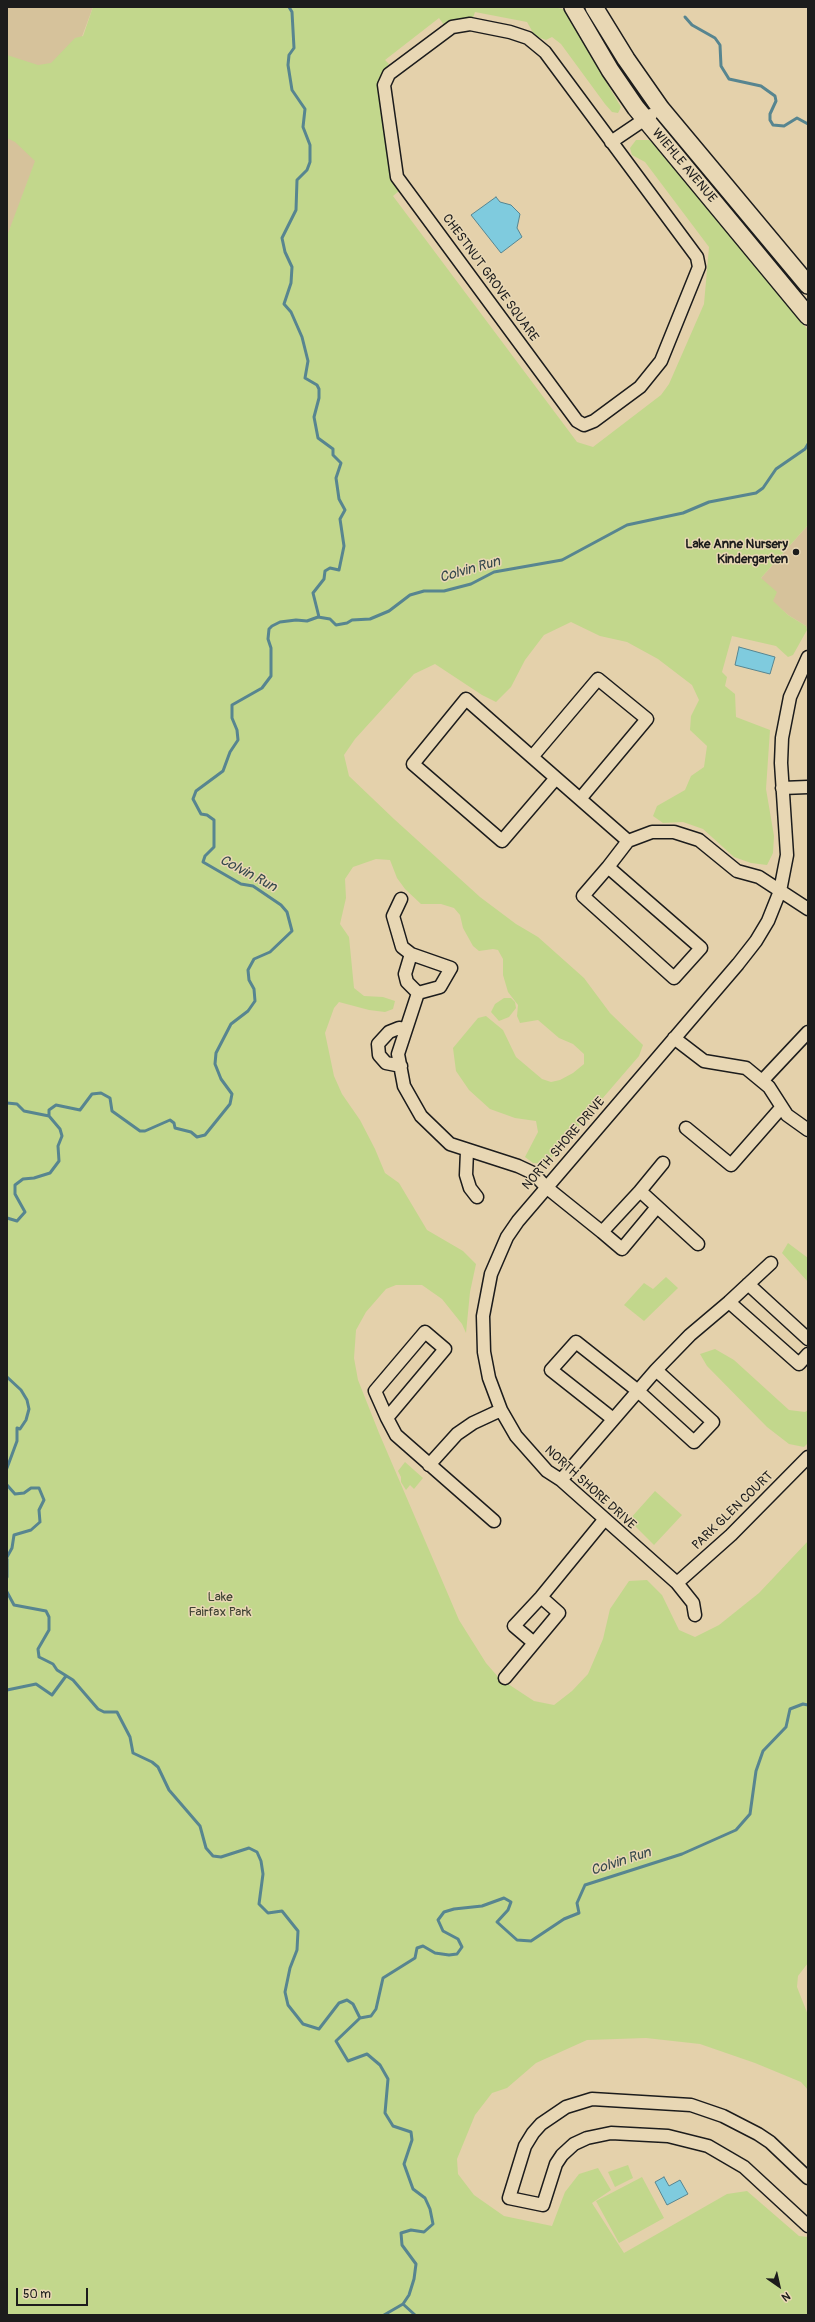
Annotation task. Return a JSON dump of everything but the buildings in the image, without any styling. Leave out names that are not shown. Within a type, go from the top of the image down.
[{"type":"main road","name":"WIEHLE AVENUE","points":[[573,7],[610,70],[645,119],[808,316]]},
{"type":"main road","name":"WIEHLE AVENUE","points":[[594,7],[626,59],[661,109],[808,285]]},
{"type":"street","name":"CHESTNUT GROVE SQUARE","points":[[470,24],[510,32],[528,38],[545,52],[611,142],[697,257],[699,267],[661,361],[651,376],[613,408],[594,421],[584,425],[577,421],[397,177],[384,86],[388,74],[452,27],[470,24]]},
{"type":"street","points":[[611,142],[661,109]]},
{"type":"street","name":"NORTH SHORE DRIVE","points":[[695,1615],[693,1603],[676,1584],[561,1480],[547,1471],[531,1454],[501,1410],[489,1378],[485,1358],[483,1330],[486,1295],[491,1274],[507,1237],[546,1186],[756,941],[768,921],[780,891],[787,855],[782,788],[781,747],[785,716],[797,679],[808,657]]},
{"type":"street","points":[[532,757],[598,679],[647,719],[580,799]]},
{"type":"street","points":[[556,778],[502,841],[413,764],[466,699],[628,841]]},
{"type":"street","points":[[782,788],[808,787]]},
{"type":"street","points":[[608,867],[701,948],[674,978],[583,896],[628,841],[652,832],[680,834],[698,840],[737,871],[759,877],[808,909]]},
{"type":"street","points":[[401,899],[393,916],[402,947],[411,954],[451,968],[440,988],[418,993]]},
{"type":"street","points":[[411,954],[405,974],[407,982],[418,993]]},
{"type":"street","points":[[418,993],[398,1054],[404,1086],[421,1116],[450,1144],[518,1166],[533,1173],[546,1186],[622,1249],[657,1207]]},
{"type":"street","points":[[401,1066],[386,1063],[379,1055],[378,1044],[389,1032],[399,1028],[406,1029]]},
{"type":"street","points":[[762,1081],[808,1032]]},
{"type":"street","points":[[674,1038],[704,1062],[746,1068],[769,1087],[781,1108],[808,1130]]},
{"type":"street","points":[[686,1128],[731,1165],[781,1108]]},
{"type":"street","points":[[468,1151],[466,1175],[470,1188],[476,1197]]},
{"type":"street","points":[[602,1232],[640,1191],[662,1163]]},
{"type":"street","points":[[640,1191],[698,1244]]},
{"type":"street","points":[[561,1480],[656,1370],[690,1335],[729,1302],[771,1263]]},
{"type":"street","points":[[748,1284],[808,1339]]},
{"type":"street","points":[[729,1302],[799,1364],[808,1354]]},
{"type":"street","points":[[387,1418],[445,1349],[425,1332],[375,1391],[387,1418],[396,1435],[494,1521]]},
{"type":"street","points":[[613,1419],[551,1370],[576,1342],[638,1391],[694,1442],[713,1422],[656,1370]]},
{"type":"street","points":[[429,1465],[457,1434],[473,1423],[501,1410]]},
{"type":"street","name":"PARK GLEN COURT","points":[[676,1584],[731,1535],[808,1457]]},
{"type":"street","points":[[534,1643],[514,1626],[541,1598],[604,1520]]},
{"type":"street","points":[[505,1678],[559,1613],[541,1598]]},
{"type":"street","points":[[808,2178],[764,2138],[723,2116],[691,2105],[592,2099],[566,2107],[541,2124],[533,2133],[525,2146],[510,2198],[543,2205],[556,2164],[562,2155],[574,2144],[587,2138],[610,2133],[668,2136],[708,2146],[726,2156],[753,2174],[808,2226]]},
{"type":"shaded area","points":[[7,7],[93,7],[7,238]]},
{"type":"shaded area","name":"Lake Anne Nursery Kindergarten","points":[[808,525],[807,630],[806,626],[788,615],[772,601],[761,578]]},
{"type":"green space","name":"Lake Fairfax Park","points":[[93,7],[553,7],[563,9],[621,107],[618,113],[612,112],[605,104],[561,44],[552,37],[546,40],[535,36],[527,22],[475,12],[473,18],[444,25],[439,18],[385,60],[389,64],[379,82],[379,97],[390,176],[399,191],[393,196],[577,442],[593,447],[661,395],[669,384],[704,304],[709,247],[645,162],[632,155],[630,148],[636,140],[649,140],[658,147],[808,330],[808,525],[761,578],[777,592],[773,601],[788,615],[806,626],[807,630],[793,655],[788,657],[776,646],[732,636],[722,672],[727,677],[725,686],[735,694],[736,717],[770,730],[766,789],[774,836],[773,853],[767,865],[751,863],[734,857],[703,829],[683,822],[663,823],[653,816],[657,806],[685,790],[691,776],[704,767],[707,746],[690,730],[691,716],[699,700],[692,685],[658,659],[627,642],[600,636],[571,622],[544,635],[525,660],[511,687],[496,702],[482,695],[435,664],[414,674],[355,739],[344,755],[349,776],[394,819],[480,897],[516,924],[538,937],[584,978],[610,1013],[643,1045],[639,1056],[546,1164],[533,1163],[525,1157],[538,1132],[536,1121],[515,1118],[490,1109],[469,1090],[456,1071],[453,1048],[478,1018],[486,1016],[503,1030],[516,1057],[542,1079],[551,1082],[560,1080],[573,1073],[584,1064],[584,1054],[573,1044],[559,1038],[538,1020],[520,1023],[517,1016],[518,1005],[508,992],[503,975],[503,959],[498,950],[493,949],[479,951],[473,946],[463,928],[460,915],[454,908],[441,904],[421,904],[405,889],[397,878],[390,860],[376,859],[353,867],[345,879],[346,898],[340,924],[349,937],[354,988],[364,996],[383,997],[395,1001],[393,1009],[385,1012],[369,1010],[339,1002],[334,1008],[325,1033],[334,1076],[342,1094],[360,1120],[385,1173],[399,1183],[427,1230],[463,1251],[476,1264],[470,1292],[466,1333],[462,1324],[442,1299],[422,1285],[396,1285],[386,1289],[366,1312],[356,1330],[354,1358],[358,1380],[379,1433],[459,1620],[486,1663],[499,1678],[534,1701],[554,1705],[572,1691],[588,1674],[603,1639],[610,1609],[629,1581],[647,1580],[662,1595],[679,1630],[695,1637],[719,1625],[759,1593],[808,1541],[808,1963],[798,1976],[797,1987],[808,2015],[808,2090],[801,2082],[755,2063],[700,2044],[646,2038],[587,2040],[536,2063],[507,2088],[492,2093],[475,2115],[457,2159],[458,2174],[474,2195],[504,2216],[552,2226],[565,2192],[579,2174],[598,2168],[611,2190],[592,2203],[624,2253],[727,2194],[747,2191],[799,2236],[808,2237],[808,2315],[7,2315],[7,236],[35,161],[15,142],[7,138],[7,55],[38,65],[51,63],[75,38],[83,36]]},
{"type":"green space","points":[[504,998],[511,998],[515,1002],[516,1008],[509,1017],[499,1021],[491,1012],[495,1004]]},
{"type":"green space","points":[[788,1243],[808,1258],[808,1282],[782,1253]]},
{"type":"green space","points":[[666,1277],[678,1288],[644,1321],[624,1305],[644,1283],[653,1289]]},
{"type":"green space","points":[[715,1349],[734,1360],[789,1410],[805,1412],[808,1410],[808,1443],[804,1447],[789,1444],[767,1427],[707,1366],[700,1354]]},
{"type":"green space","points":[[405,1462],[423,1478],[414,1489],[410,1485],[406,1490],[401,1482],[401,1477],[398,1471]]},
{"type":"green space","points":[[655,1491],[682,1515],[654,1545],[629,1520]]},
{"type":"green space","points":[[628,2165],[633,2178],[615,2187],[608,2172]]},
{"type":"green space","points":[[642,2177],[664,2218],[619,2243],[596,2201]]},
{"type":"water","points":[[496,197],[500,202],[511,205],[520,214],[517,228],[522,237],[501,253],[471,215]]},
{"type":"water","points":[[739,647],[775,657],[770,674],[735,665]]},
{"type":"water","points":[[664,2177],[669,2186],[680,2180],[688,2194],[667,2205],[655,2182]]},
{"type":"waterway","points":[[289,7],[292,12],[294,48],[289,55],[288,65],[292,90],[305,109],[303,127],[310,145],[310,162],[307,170],[297,180],[296,210],[282,238],[285,252],[292,267],[291,283],[284,304],[291,312],[302,337],[308,361],[305,378],[317,385],[319,389],[319,398],[314,417],[318,438],[333,449],[333,455],[341,463],[336,478],[339,499],[345,510],[340,519],[344,546],[339,570],[330,568],[325,571],[324,579],[313,593],[319,617]]},
{"type":"waterway","points":[[685,17],[692,25],[715,38],[720,45],[721,66],[729,79],[761,86],[775,96],[776,101],[770,114],[770,120],[773,125],[784,126],[797,118],[808,124]]},
{"type":"waterway","name":"Colvin Run","points":[[7,1218],[17,1221],[25,1212],[15,1194],[15,1185],[23,1179],[34,1178],[50,1173],[59,1161],[58,1146],[62,1136],[60,1129],[49,1116],[49,1110],[56,1105],[80,1110],[92,1094],[101,1093],[110,1098],[112,1111],[140,1131],[145,1131],[170,1120],[174,1123],[175,1128],[191,1132],[197,1137],[205,1135],[230,1104],[232,1094],[221,1079],[215,1064],[216,1053],[231,1024],[248,1011],[255,1001],[254,989],[249,980],[248,970],[254,959],[270,952],[292,931],[287,912],[281,905],[253,886],[241,884],[203,862],[205,856],[214,847],[214,820],[207,815],[201,814],[193,799],[196,791],[223,771],[230,752],[238,740],[237,730],[232,718],[232,705],[262,688],[271,676],[271,648],[268,639],[269,629],[272,626],[280,622],[296,620],[307,621],[318,617],[330,619],[336,625],[347,623],[352,620],[370,619],[389,611],[410,595],[424,591],[444,591],[471,584],[494,572],[562,560],[627,525],[683,513],[709,502],[756,493],[763,488],[776,469],[805,449],[808,444]]},
{"type":"waterway","points":[[7,1103],[17,1104],[24,1111],[49,1116]]},
{"type":"waterway","name":"Colvin Run","points":[[7,1377],[21,1390],[27,1400],[29,1409],[26,1420],[20,1429],[17,1428],[17,1441],[7,1468]]},
{"type":"waterway","name":"Colvin Run","points":[[7,1485],[15,1494],[24,1493],[31,1488],[39,1488],[44,1500],[39,1510],[40,1522],[31,1530],[14,1535],[12,1548],[7,1557]]},
{"type":"waterway","name":"Colvin Run","points":[[7,1559],[7,1577]]},
{"type":"waterway","name":"Colvin Run","points":[[7,1592],[14,1605],[46,1611],[49,1617],[49,1630],[38,1649],[39,1657],[53,1664],[57,1670],[73,1680],[98,1709],[104,1712],[117,1712],[130,1737],[133,1753],[152,1762],[158,1767],[169,1790],[200,1826],[206,1848],[213,1856],[221,1857],[249,1848],[257,1852],[261,1861],[263,1874],[259,1904],[268,1913],[282,1911],[298,1931],[297,1950],[290,1968],[285,1992],[288,2005],[303,2024],[319,2029],[339,2003],[347,2000],[353,2004],[360,2018]]},
{"type":"waterway","points":[[7,1690],[36,1684],[52,1695],[66,1676]]},
{"type":"waterway","name":"Colvin Run","points":[[384,2315],[403,2304],[409,2295],[414,2279],[416,2264],[402,2245],[401,2233],[411,2230],[424,2232],[433,2224],[430,2209],[425,2198],[413,2189],[404,2164],[412,2140],[411,2132],[393,2126],[385,2113],[388,2079],[380,2065],[367,2054],[348,2061],[336,2041],[360,2018],[371,2016],[376,2009],[383,1978],[415,1958],[417,1948],[423,1946],[435,1953],[449,1955],[457,1954],[462,1947],[458,1939],[443,1931],[438,1920],[444,1912],[454,1909],[482,1906],[504,1898],[511,1902],[508,1910],[497,1922],[517,1940],[531,1941],[564,1919],[579,1913],[577,1903],[585,1885],[682,1854],[736,1830],[750,1814],[756,1771],[763,1751],[786,1727],[790,1709],[803,1704],[808,1705]]},
{"type":"waterway","points":[[403,2304],[415,2315]]},
{"type":"place","name":"Lake Anne Nursery Kindergarten","points":[[796,552]]}]
